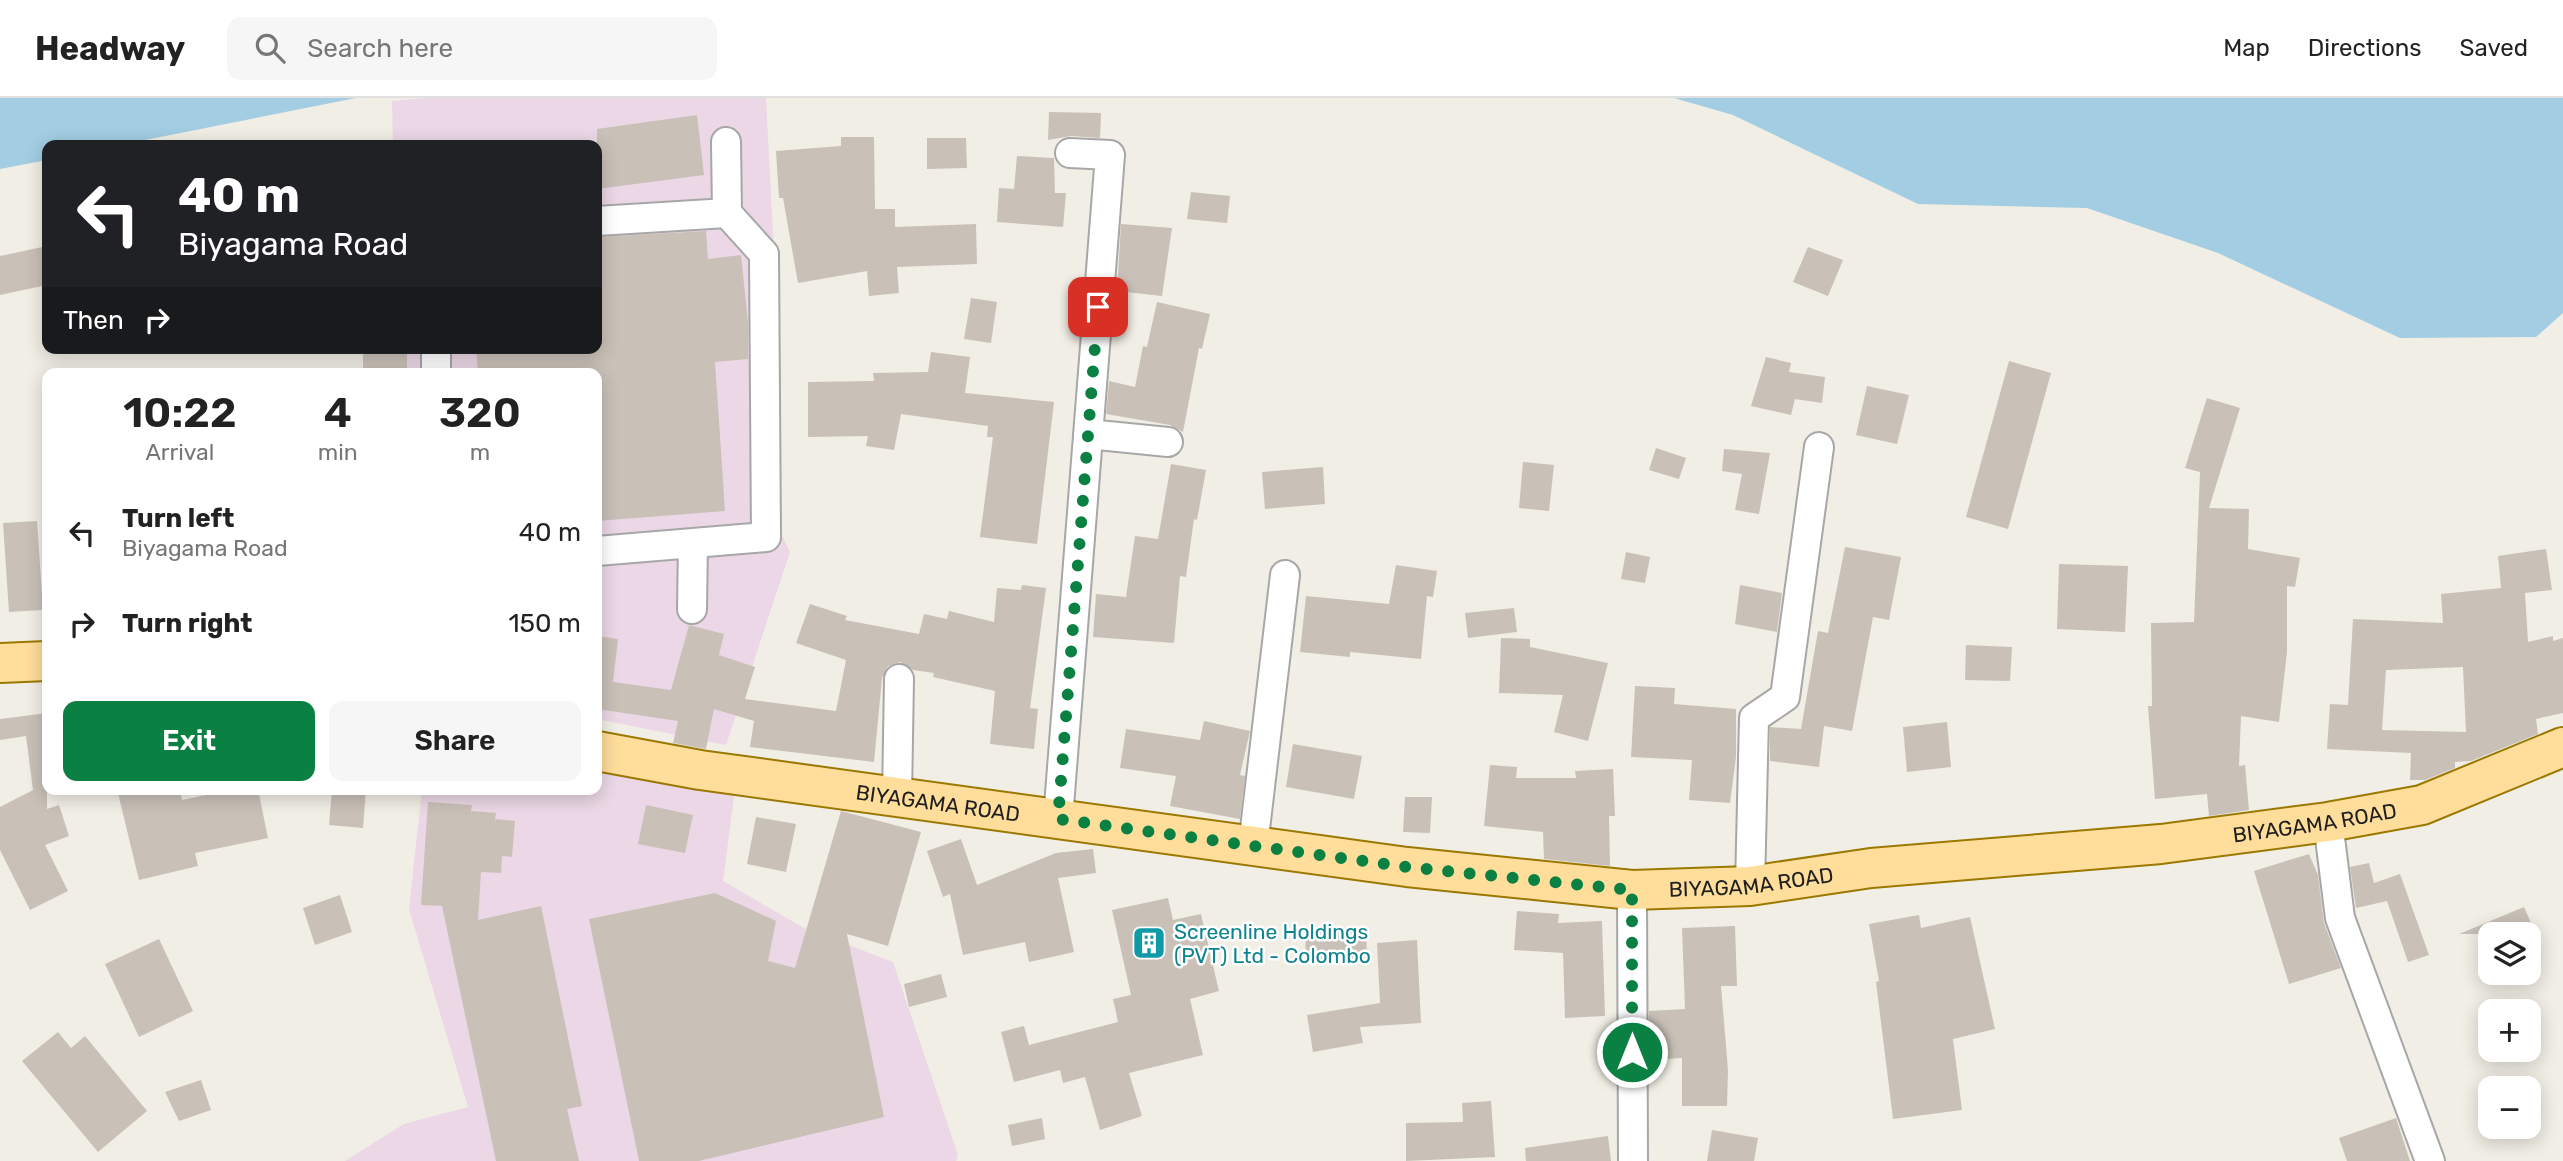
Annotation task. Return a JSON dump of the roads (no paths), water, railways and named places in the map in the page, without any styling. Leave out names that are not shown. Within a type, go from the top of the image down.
[{"type":"main road","points":[[0,663],[42,661]]},
{"type":"main road","name":"BIYAGAMA ROAD","points":[[602,752],[700,770],[1407,867],[1632,890],[1750,886],[1871,868],[2161,844],[2328,822],[2422,805],[2563,747]]},
{"type":"street","points":[[602,551],[766,537],[764,254],[727,212],[726,142]]},
{"type":"street","points":[[1058,819],[1110,155],[1070,153]]},
{"type":"street","points":[[602,221],[727,212]]},
{"type":"street","points":[[1088,434],[1168,442]]},
{"type":"street","points":[[1750,886],[1754,718],[1785,697],[1819,447]]},
{"type":"street","points":[[692,609],[693,543]]},
{"type":"street","points":[[1253,846],[1285,575]]},
{"type":"street","points":[[897,797],[899,679]]},
{"type":"street","points":[[2328,822],[2340,918],[2430,1161]]},
{"type":"street","points":[[1632,890],[1633,1161]]},
{"type":"water","points":[[0,98],[356,98],[145,140],[42,140],[42,161],[0,169]]},
{"type":"water","points":[[1674,98],[2563,98],[2563,313],[2536,337],[2400,338],[2218,253],[2087,208],[1918,204],[1733,115]]},
{"type":"place","name":"Screenline Holdings (PVT) Ltd - Colombo","points":[[1149,943]]}]
